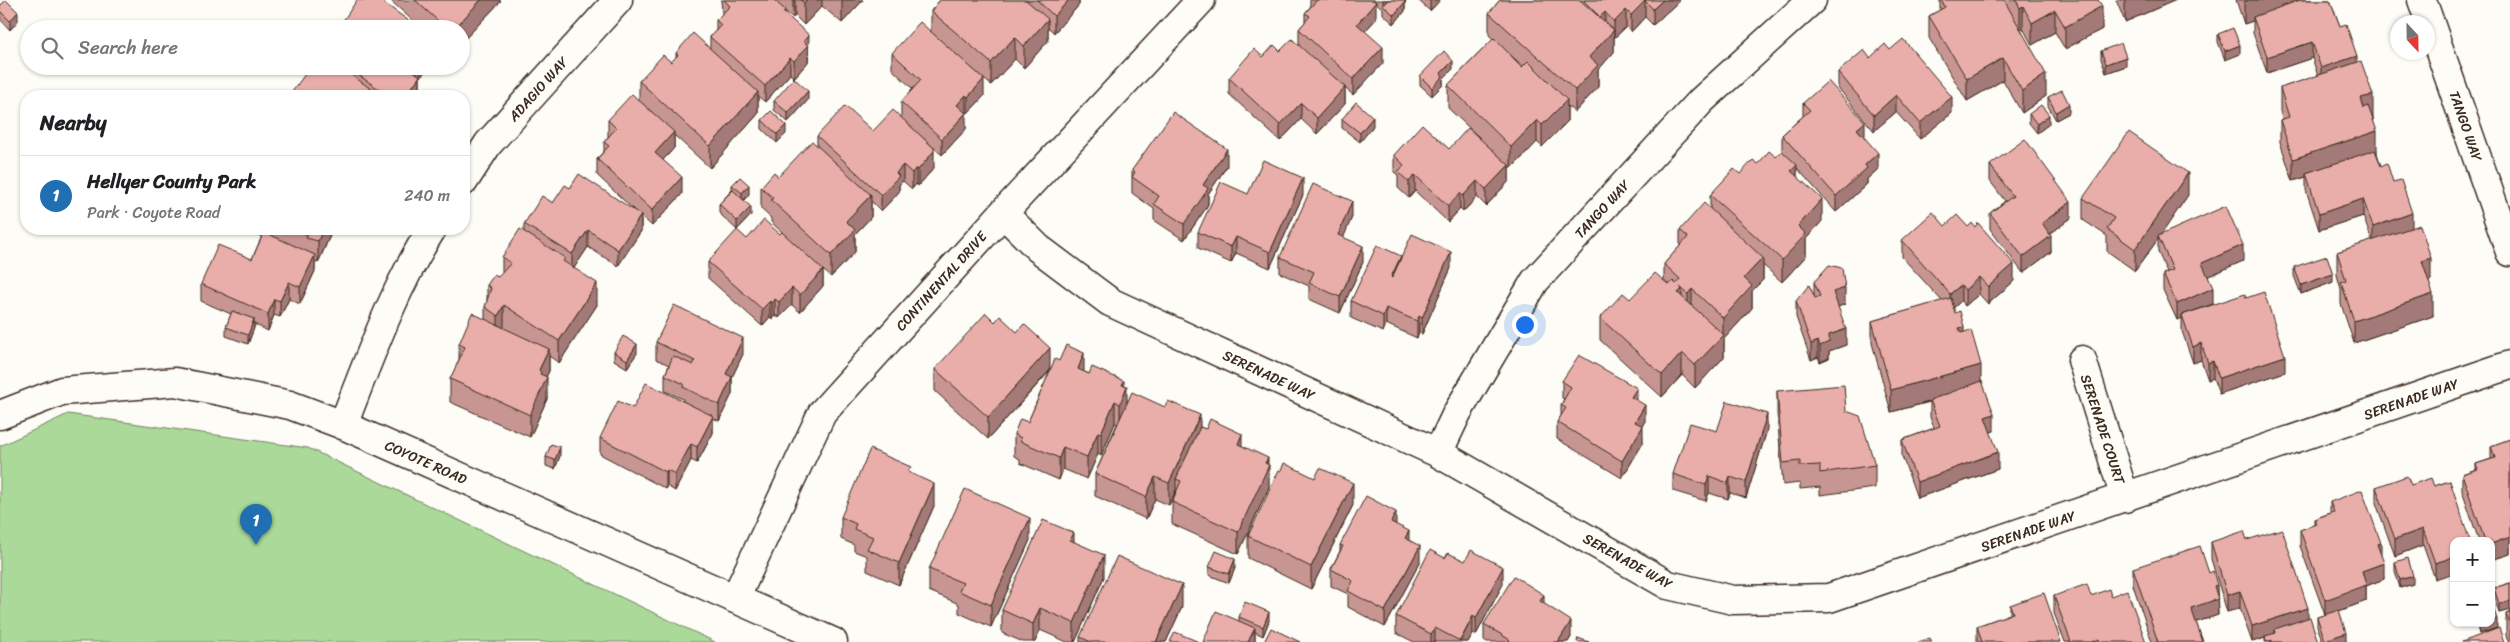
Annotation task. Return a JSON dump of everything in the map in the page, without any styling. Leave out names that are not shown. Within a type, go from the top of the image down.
[{"type":"street","name":"ADAGIO WAY","points":[[470,172],[488,144],[618,0]]},
{"type":"street","name":"CONTINENTAL DRIVE","points":[[735,599],[822,413],[1003,213],[1201,0]]},
{"type":"street","name":"TANGO WAY","points":[[1438,453],[1457,413],[1535,282],[1702,100],[1812,0]]},
{"type":"street","name":"TANGO WAY","points":[[2422,0],[2510,252]]},
{"type":"street","name":"SERENADE WAY","points":[[1003,213],[1038,248],[1110,302],[1438,453],[1668,585],[1733,600],[1829,598],[2510,365]]},
{"type":"street","points":[[343,425],[360,380],[415,256],[428,235]]},
{"type":"street","name":"SERENADE COURT","points":[[2082,360],[2125,498]]},
{"type":"street","name":"COYOTE ROAD","points":[[0,415],[62,392],[175,382],[290,406],[343,425],[833,642]]},
{"type":"green space","points":[[68,414],[308,448],[715,642],[0,642],[0,446]]},
{"type":"building","points":[[6,0],[18,12],[10,21],[0,11],[0,6]]},
{"type":"building","points":[[357,0],[380,0],[408,20],[344,20]]},
{"type":"building","points":[[415,0],[481,0],[462,20],[437,20]]},
{"type":"building","points":[[724,0],[774,0],[785,10],[783,12],[809,35],[804,41],[808,46],[794,61],[790,58],[765,86],[710,37],[721,25],[716,20],[730,6]]},
{"type":"building","points":[[940,0],[1026,0],[1048,19],[1024,46],[1015,37],[991,63],[931,11]]},
{"type":"building","points":[[1037,0],[1069,0],[1054,16]]},
{"type":"building","points":[[1317,0],[1373,0],[1376,2],[1357,24],[1383,47],[1353,79],[1299,29],[1310,16],[1305,13]]},
{"type":"building","points":[[1388,0],[1403,0],[1405,2],[1394,15],[1383,5]]},
{"type":"building","points":[[1500,0],[1580,0],[1614,30],[1589,57],[1598,65],[1575,90],[1489,13]]},
{"type":"building","points":[[1585,0],[1663,0],[1653,9],[1645,1],[1631,15],[1626,10],[1614,22],[1605,12],[1600,17]]},
{"type":"building","points":[[1941,0],[2004,0],[2046,74],[2022,91],[2003,58],[1967,79],[1929,16],[1945,7]]},
{"type":"building","points":[[2016,0],[2098,0],[2102,6],[2065,27],[2055,10],[2032,23],[2023,6],[2020,8]]},
{"type":"building","points":[[2300,0],[2330,0],[2340,26],[2346,24],[2357,56],[2321,68],[2312,42],[2267,57],[2253,17]]},
{"type":"building","points":[[920,22],[984,79],[968,97],[966,95],[957,105],[966,113],[942,139],[901,102],[921,80],[892,53]]},
{"type":"building","points":[[2233,28],[2240,45],[2225,51],[2218,34]]},
{"type":"building","points":[[693,33],[758,92],[710,146],[639,81],[663,55],[671,62]]},
{"type":"building","points":[[1494,38],[1522,67],[1528,61],[1567,100],[1542,125],[1537,120],[1511,147],[1448,85]]},
{"type":"building","points":[[1292,39],[1345,87],[1317,118],[1301,103],[1280,125],[1229,78],[1254,49],[1263,57],[1274,45],[1280,51]]},
{"type":"building","points":[[1903,39],[1952,97],[1920,123],[1896,95],[1874,115],[1838,72],[1864,50],[1870,58],[1885,44],[1890,50]]},
{"type":"building","points":[[2121,43],[2126,57],[2106,64],[2101,51]]},
{"type":"building","points":[[1444,51],[1453,61],[1441,73],[1443,76],[1432,88],[1420,76]]},
{"type":"building","points":[[2361,61],[2373,95],[2361,98],[2364,108],[2368,106],[2377,131],[2293,159],[2280,120],[2289,117],[2280,88]]},
{"type":"building","points":[[304,75],[352,75],[373,90],[293,90]]},
{"type":"building","points":[[358,75],[420,76],[410,90],[380,90]]},
{"type":"building","points":[[794,78],[808,91],[788,113],[774,101]]},
{"type":"building","points":[[1828,81],[1865,122],[1857,129],[1878,153],[1865,165],[1867,168],[1836,196],[1782,135],[1810,110],[1803,103]]},
{"type":"building","points":[[2062,90],[2069,104],[2056,112],[2048,97]]},
{"type":"building","points":[[632,94],[674,132],[655,153],[682,177],[652,210],[597,159],[609,146],[604,142],[616,128],[608,120]]},
{"type":"building","points":[[1356,102],[1373,117],[1360,133],[1342,119]]},
{"type":"building","points":[[2041,105],[2049,115],[2037,124],[2029,114]]},
{"type":"building","points":[[845,106],[873,131],[893,110],[934,148],[934,151],[918,170],[916,168],[912,173],[903,165],[896,173],[899,176],[881,195],[817,136]]},
{"type":"building","points":[[771,111],[786,125],[777,134],[762,120]]},
{"type":"building","points":[[1173,112],[1227,149],[1203,185],[1208,188],[1206,192],[1184,224],[1154,204],[1159,196],[1132,177],[1135,172],[1132,170]]},
{"type":"building","points":[[1422,124],[1449,149],[1468,128],[1509,165],[1486,189],[1477,181],[1463,196],[1460,193],[1448,206],[1415,175],[1409,182],[1398,172],[1404,165],[1394,155]]},
{"type":"building","points":[[2129,132],[2188,173],[2135,249],[2107,229],[2114,218],[2083,198]]},
{"type":"building","points":[[2025,139],[2071,202],[2042,223],[2051,236],[2023,257],[1990,213],[2013,196],[1990,165]]},
{"type":"building","points":[[812,141],[871,195],[846,221],[855,230],[831,255],[771,200],[773,198],[761,187],[774,172],[778,177]]},
{"type":"building","points":[[2375,150],[2381,166],[2387,163],[2393,182],[2401,180],[2412,213],[2373,227],[2363,199],[2319,214],[2306,173]]},
{"type":"building","points":[[1769,151],[1776,157],[1782,151],[1797,165],[1791,171],[1822,199],[1798,226],[1806,234],[1782,260],[1710,195],[1734,169],[1740,174],[1753,160],[1758,164]]},
{"type":"building","points":[[1263,160],[1303,178],[1270,252],[1236,237],[1231,247],[1198,232],[1221,182],[1248,194]]},
{"type":"building","points":[[579,174],[641,215],[618,250],[588,230],[572,254],[524,224],[542,196],[553,203],[565,185],[570,188]]},
{"type":"building","points":[[740,177],[749,185],[742,193],[732,185]]},
{"type":"building","points":[[1313,184],[1352,201],[1338,235],[1363,246],[1340,297],[1309,283],[1314,272],[1280,257]]},
{"type":"building","points":[[733,190],[751,207],[737,221],[719,204]]},
{"type":"building","points":[[1704,203],[1763,258],[1744,278],[1752,286],[1723,318],[1692,289],[1688,294],[1680,287],[1682,289],[1678,293],[1724,335],[1695,365],[1682,353],[1662,375],[1600,318],[1623,293],[1630,299],[1655,273],[1669,285],[1673,281],[1676,284],[1680,279],[1664,264],[1688,237],[1680,230]]},
{"type":"building","points":[[2226,206],[2243,245],[2202,263],[2213,288],[2177,304],[2163,274],[2173,270],[2158,236]]},
{"type":"building","points":[[1933,212],[1945,226],[1957,215],[1968,227],[1972,223],[1975,227],[1978,223],[2014,264],[1988,287],[1979,277],[1965,290],[1961,285],[1950,294],[1902,240]]},
{"type":"building","points":[[764,220],[780,234],[782,232],[823,270],[800,295],[792,288],[779,302],[775,299],[772,303],[770,301],[762,309],[708,262],[737,230],[747,239]]},
{"type":"building","points":[[2420,225],[2431,258],[2422,261],[2433,294],[2354,321],[2341,282],[2346,280],[2337,252]]},
{"type":"building","points":[[520,229],[565,258],[563,261],[597,283],[559,341],[504,305],[498,316],[485,307],[491,288],[487,285],[494,275],[498,277],[511,263],[502,257]]},
{"type":"building","points":[[1412,234],[1451,252],[1422,318],[1419,316],[1417,321],[1386,308],[1383,316],[1351,301],[1377,245],[1401,256],[1392,278]]},
{"type":"building","points":[[263,235],[271,235],[315,255],[300,287],[289,282],[280,301],[274,299],[268,314],[201,284],[218,245],[252,259]]},
{"type":"building","points":[[308,235],[320,235],[318,241],[306,238]]},
{"type":"building","points":[[2327,256],[2333,274],[2301,285],[2294,267]]},
{"type":"building","points":[[1829,265],[1842,268],[1845,288],[1833,292],[1846,329],[1829,335],[1829,342],[1820,346],[1818,341],[1811,344],[1796,301],[1809,285],[1815,298],[1820,296],[1814,282]]},
{"type":"building","points":[[2264,292],[2285,356],[2219,378],[2213,361],[2208,363],[2201,343],[2193,347],[2182,315],[2245,294],[2246,298]]},
{"type":"building","points":[[1951,298],[1955,313],[1960,311],[1964,327],[1959,328],[1961,333],[1971,330],[1981,365],[1891,390],[1872,321]]},
{"type":"building","points":[[674,305],[743,338],[726,374],[732,377],[719,405],[683,387],[684,384],[665,375],[673,356],[693,365],[695,361],[656,342]]},
{"type":"building","points":[[232,311],[254,319],[248,335],[226,327]]},
{"type":"building","points":[[472,313],[549,349],[539,370],[540,374],[547,377],[530,415],[450,379],[465,347],[459,344]]},
{"type":"building","points":[[986,313],[995,322],[1000,316],[1017,332],[1024,324],[1050,348],[988,417],[935,369]]},
{"type":"building","points":[[623,336],[637,344],[627,360],[614,352]]},
{"type":"building","points":[[1066,345],[1084,353],[1078,369],[1089,374],[1092,367],[1124,381],[1122,385],[1127,386],[1120,404],[1115,401],[1101,433],[1098,432],[1087,457],[1063,447],[1059,458],[1020,441],[1021,438],[1014,434],[1020,419],[1028,422],[1055,359],[1059,361]]},
{"type":"building","points":[[1579,355],[1637,388],[1631,397],[1645,405],[1635,422],[1643,426],[1622,461],[1557,422],[1566,408],[1561,405],[1571,387],[1562,381]]},
{"type":"building","points":[[1982,381],[1994,414],[1985,417],[1998,452],[1917,482],[1902,440],[1940,426],[1930,400]]},
{"type":"building","points":[[646,383],[713,416],[697,447],[691,444],[675,474],[667,470],[666,472],[600,438],[618,401],[633,408]]},
{"type":"building","points":[[1844,385],[1846,411],[1860,416],[1875,465],[1820,473],[1820,465],[1800,466],[1800,461],[1783,463],[1777,391]]},
{"type":"building","points":[[1132,392],[1165,407],[1168,401],[1200,415],[1169,483],[1155,477],[1146,497],[1095,474]]},
{"type":"building","points":[[1727,401],[1767,414],[1746,482],[1730,477],[1728,483],[1709,476],[1706,485],[1673,474],[1690,423],[1717,431]]},
{"type":"building","points":[[1210,419],[1242,434],[1238,444],[1268,458],[1265,463],[1269,465],[1238,532],[1172,502],[1181,481],[1176,479],[1200,427],[1206,429]]},
{"type":"building","points":[[2510,439],[2510,537],[2495,543],[2495,537],[2484,537],[2462,474],[2478,469],[2476,464],[2495,458],[2491,446]]},
{"type":"building","points":[[551,444],[560,447],[555,460],[546,457]]},
{"type":"building","points":[[870,449],[911,467],[908,472],[934,484],[899,563],[867,549],[873,537],[854,529],[856,524],[841,517]]},
{"type":"building","points":[[1284,463],[1315,478],[1320,468],[1353,483],[1311,567],[1248,536]]},
{"type":"building","points":[[2407,476],[2411,485],[2431,478],[2434,486],[2450,481],[2469,537],[2450,537],[2450,558],[2435,563],[2423,529],[2395,539],[2376,487]]},
{"type":"building","points":[[965,489],[1030,518],[991,605],[959,591],[963,583],[929,569]]},
{"type":"building","points":[[2362,490],[2381,543],[2377,544],[2384,563],[2362,571],[2366,585],[2325,600],[2300,530],[2316,524],[2314,519],[2334,512],[2330,502]]},
{"type":"building","points":[[1366,496],[1396,512],[1391,522],[1409,531],[1405,538],[1420,546],[1385,611],[1348,591],[1353,581],[1331,569],[1343,546],[1340,545]]},
{"type":"building","points":[[1043,520],[1074,533],[1070,540],[1104,555],[1074,623],[1040,608],[1033,624],[1002,610]]},
{"type":"building","points":[[2282,529],[2308,608],[2252,626],[2240,591],[2227,595],[2211,542],[2244,531],[2247,540]]},
{"type":"building","points":[[2200,546],[2209,573],[2213,571],[2217,585],[2214,586],[2218,599],[2191,608],[2203,642],[2158,642],[2133,568]]},
{"type":"building","points":[[1430,550],[1445,558],[1448,553],[1465,561],[1471,550],[1503,567],[1476,618],[1473,616],[1460,641],[1435,628],[1431,634],[1396,616]]},
{"type":"building","points":[[1216,551],[1235,559],[1229,574],[1209,567]]},
{"type":"building","points":[[1117,556],[1182,585],[1156,642],[1091,642],[1080,637]]},
{"type":"building","points":[[2408,558],[2413,576],[2400,580],[2395,562]]},
{"type":"building","points":[[1514,576],[1544,595],[1540,601],[1571,621],[1558,642],[1508,642],[1510,640],[1484,624]]},
{"type":"building","points":[[2510,583],[2510,601],[2499,604],[2495,588]]},
{"type":"building","points":[[2087,584],[2091,596],[2109,589],[2111,596],[2127,590],[2146,642],[2100,642],[2099,639],[2092,642],[2071,642],[2054,596]]},
{"type":"building","points":[[2044,593],[2061,642],[1982,642],[1977,626],[2013,613],[2010,605]]},
{"type":"building","points":[[1245,602],[1269,612],[1263,627],[1239,617]]},
{"type":"building","points":[[2339,610],[2346,633],[2325,640],[2317,617]]},
{"type":"building","points":[[1216,611],[1255,628],[1248,642],[1203,642]]},
{"type":"building","points":[[2510,613],[2510,624],[2506,614]]},
{"type":"building","points":[[2310,617],[2318,642],[2272,642],[2272,640],[2266,642],[2265,636],[2276,633],[2275,629]]},
{"type":"building","points":[[1271,628],[1300,642],[1264,642]]},
{"type":"building","points":[[2499,628],[2504,642],[2462,642]]},
{"type":"building","points":[[1175,632],[1199,642],[1170,642]]},
{"type":"building","points":[[1578,638],[1589,642],[1577,642]]},
{"type":"building","points":[[1930,638],[1932,642],[1918,642]]},
{"type":"place","name":"Hellyer County Park","points":[[256,545]]}]
